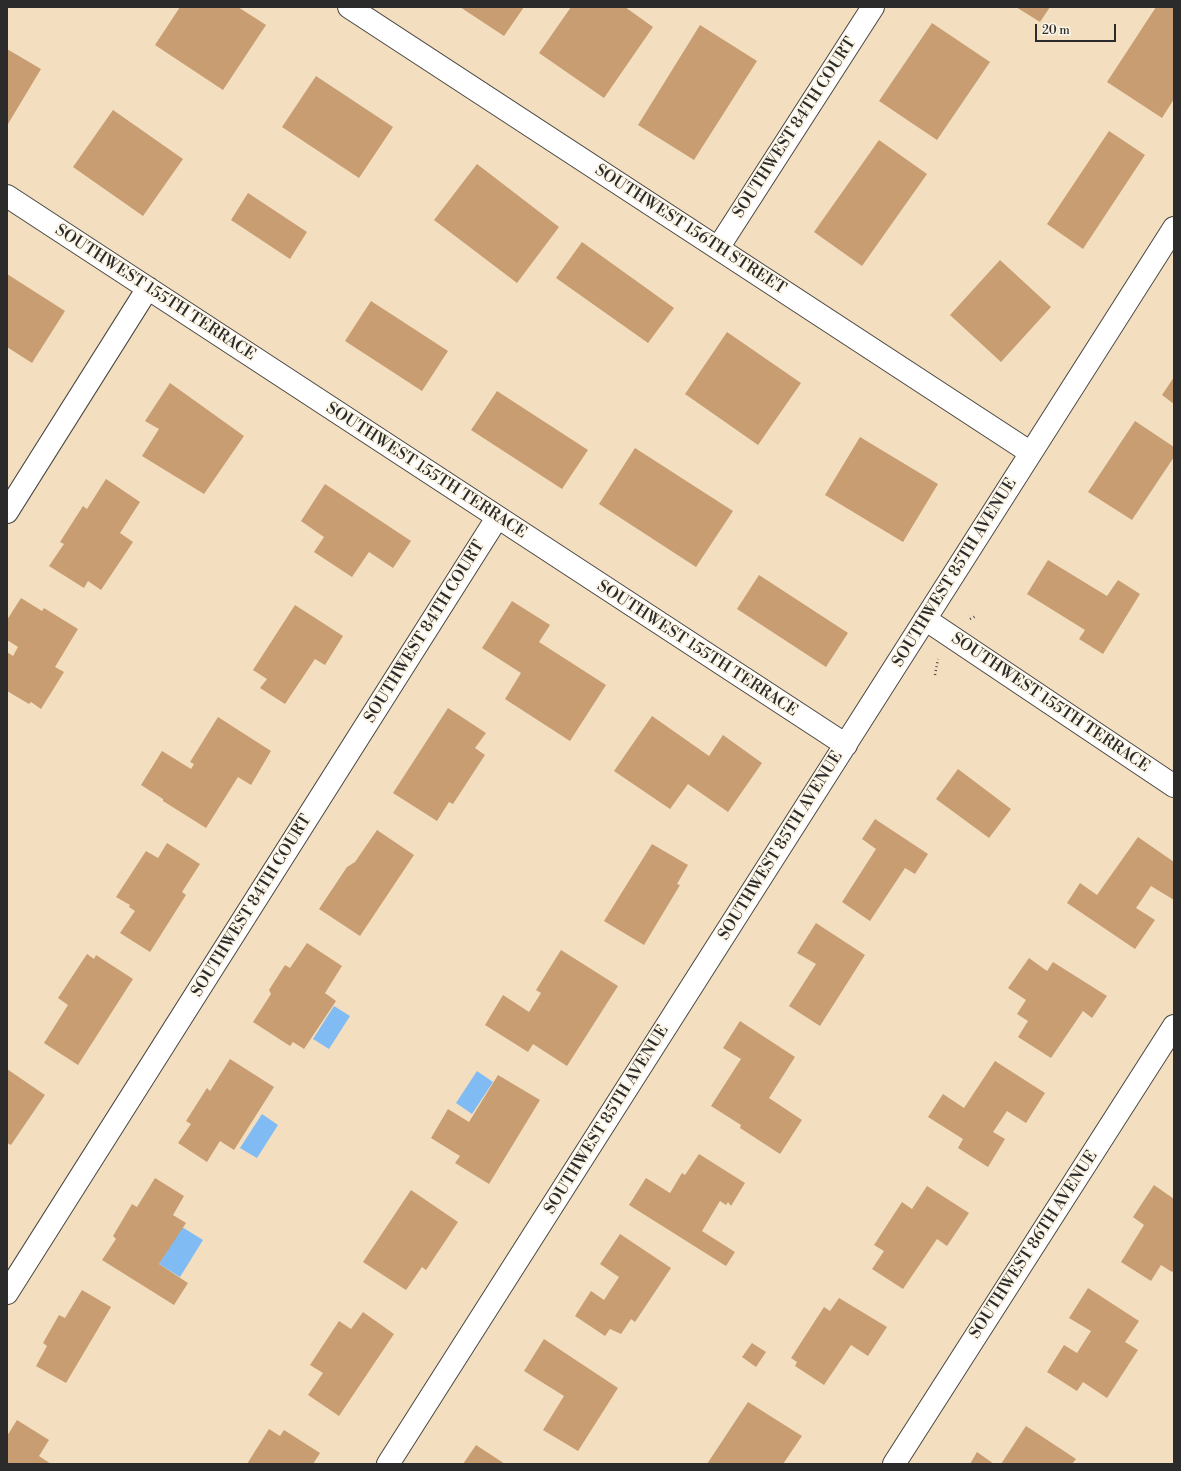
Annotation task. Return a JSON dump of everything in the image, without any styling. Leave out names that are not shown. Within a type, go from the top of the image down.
[{"type":"street","name":"SOUTHWEST 156TH STREET","points":[[349,7],[1031,453]]},
{"type":"street","name":"SOUTHWEST 84TH COURT","points":[[718,248],[873,7]]},
{"type":"street","name":"SOUTHWEST 155TH TERRACE","points":[[7,196],[496,518],[846,745]]},
{"type":"street","name":"SOUTHWEST 85TH AVENUE","points":[[388,1464],[1174,228]]},
{"type":"street","points":[[7,512],[148,288]]},
{"type":"street","name":"SOUTHWEST 84TH COURT","points":[[7,1293],[496,518]]},
{"type":"street","name":"SOUTHWEST 155TH TERRACE","points":[[925,619],[1174,786]]},
{"type":"street","name":"SOUTHWEST 86TH AVENUE","points":[[894,1464],[1174,1026]]},
{"type":"path","points":[[935,675],[938,659]]},
{"type":"water","points":[[334,1006],[350,1016],[329,1049],[313,1039]]},
{"type":"water","points":[[477,1071],[493,1082],[472,1114],[456,1103]]},
{"type":"water","points":[[262,1114],[278,1125],[257,1158],[240,1148]]},
{"type":"water","points":[[182,1227],[203,1240],[180,1277],[159,1264]]},
{"type":"building","points":[[180,7],[238,7],[266,25],[223,90],[155,45]]},
{"type":"building","points":[[460,7],[524,7],[504,36]]},
{"type":"building","points":[[571,7],[625,7],[653,27],[604,98],[539,53]]},
{"type":"building","points":[[1016,7],[1050,7],[1040,22]]},
{"type":"building","points":[[1156,7],[1174,7],[1174,99],[1162,118],[1107,82]]},
{"type":"building","points":[[932,23],[990,62],[937,140],[879,101]]},
{"type":"building","points":[[700,25],[757,61],[694,160],[638,125]]},
{"type":"building","points":[[7,49],[41,69],[8,124],[7,123]]},
{"type":"building","points":[[316,76],[393,127],[359,178],[282,127]]},
{"type":"building","points":[[113,110],[183,159],[143,216],[73,167]]},
{"type":"building","points":[[1109,131],[1145,155],[1083,249],[1047,224]]},
{"type":"building","points":[[879,140],[927,174],[862,266],[814,232]]},
{"type":"building","points":[[477,164],[559,227],[517,283],[434,220]]},
{"type":"building","points":[[248,193],[307,232],[290,259],[231,220]]},
{"type":"building","points":[[582,242],[674,308],[648,343],[556,278]]},
{"type":"building","points":[[1000,260],[1051,307],[1001,362],[950,315]]},
{"type":"building","points":[[7,274],[65,311],[32,363],[7,347]]},
{"type":"building","points":[[371,301],[448,351],[422,391],[345,341]]},
{"type":"building","points":[[727,332],[801,383],[758,445],[685,394]]},
{"type":"building","points":[[1174,377],[1174,404],[1162,395]]},
{"type":"building","points":[[170,383],[244,436],[204,494],[142,456],[159,429],[145,421]]},
{"type":"building","points":[[497,391],[588,450],[562,489],[471,430]]},
{"type":"building","points":[[1135,421],[1174,447],[1174,457],[1132,520],[1088,492]]},
{"type":"building","points":[[860,437],[938,484],[903,542],[825,495]]},
{"type":"building","points":[[635,448],[733,511],[696,567],[599,504]]},
{"type":"building","points":[[106,479],[140,502],[120,533],[133,542],[101,590],[88,581],[84,588],[49,566],[64,544],[60,542],[83,506],[87,509]]},
{"type":"building","points":[[325,484],[411,541],[393,568],[369,552],[352,577],[314,552],[324,537],[301,521]]},
{"type":"building","points":[[1048,560],[1107,596],[1118,580],[1140,594],[1103,654],[1079,639],[1085,630],[1027,594]]},
{"type":"building","points":[[759,575],[848,633],[826,667],[737,609]]},
{"type":"building","points":[[21,598],[42,611],[44,608],[78,629],[55,667],[64,672],[41,709],[31,702],[29,704],[7,691],[7,652],[13,656],[18,647],[7,640],[7,620]]},
{"type":"building","points":[[512,601],[550,625],[539,642],[606,685],[570,741],[505,699],[521,673],[482,648]]},
{"type":"building","points":[[295,605],[343,636],[325,665],[315,659],[285,704],[260,688],[267,679],[253,670]]},
{"type":"building","points":[[448,708],[486,733],[475,748],[485,755],[453,804],[449,802],[437,821],[393,793]]},
{"type":"building","points":[[652,716],[709,756],[723,735],[762,763],[728,812],[688,784],[670,809],[614,771]]},
{"type":"building","points":[[218,717],[271,751],[251,785],[238,777],[206,828],[163,801],[163,799],[141,785],[162,751],[191,769],[194,764],[190,762]]},
{"type":"building","points":[[958,769],[1011,809],[989,838],[936,799]]},
{"type":"building","points":[[875,819],[928,854],[915,874],[905,868],[870,921],[842,902],[876,849],[862,839]]},
{"type":"building","points":[[377,830],[414,855],[360,936],[319,909],[347,867],[355,862]]},
{"type":"building","points":[[1138,837],[1174,862],[1174,900],[1151,886],[1136,908],[1155,920],[1135,949],[1067,903],[1080,883],[1097,895]]},
{"type":"building","points":[[167,843],[200,864],[182,892],[186,895],[150,952],[120,933],[135,911],[129,907],[130,905],[116,897],[146,851],[158,858]]},
{"type":"building","points":[[652,844],[688,865],[677,884],[680,885],[644,945],[604,921]]},
{"type":"building","points":[[816,923],[865,955],[820,1026],[789,1006],[816,964],[797,953]]},
{"type":"building","points":[[307,943],[342,966],[325,993],[336,1001],[304,1049],[293,1042],[290,1046],[253,1022],[271,994],[269,990],[285,965],[290,968]]},
{"type":"building","points":[[561,950],[618,986],[567,1066],[533,1044],[528,1052],[485,1025],[503,995],[529,1012],[541,993],[536,990]]},
{"type":"building","points":[[87,954],[94,959],[96,955],[133,979],[78,1065],[44,1043],[68,1005],[58,998]]},
{"type":"building","points":[[1029,958],[1047,971],[1053,962],[1107,996],[1092,1018],[1083,1011],[1051,1058],[1018,1037],[1028,1021],[1017,1014],[1026,1000],[1008,988]]},
{"type":"building","points":[[740,1021],[795,1057],[769,1098],[802,1120],[780,1154],[740,1128],[741,1125],[711,1106],[741,1059],[723,1048]]},
{"type":"building","points":[[230,1059],[274,1087],[234,1150],[220,1141],[207,1162],[178,1143],[191,1124],[186,1121],[207,1088],[210,1091]]},
{"type":"building","points":[[995,1061],[1045,1093],[1026,1123],[1007,1111],[993,1132],[1005,1139],[988,1167],[958,1148],[963,1139],[928,1117],[943,1094],[964,1108]]},
{"type":"building","points":[[7,1069],[45,1095],[11,1145],[7,1143]]},
{"type":"building","points":[[498,1075],[540,1100],[489,1184],[455,1163],[460,1156],[431,1138],[448,1109],[469,1122]]},
{"type":"building","points":[[699,1154],[745,1183],[731,1206],[728,1202],[726,1205],[720,1201],[702,1231],[735,1252],[726,1266],[629,1205],[646,1178],[670,1193],[682,1173],[685,1175]]},
{"type":"building","points":[[155,1178],[184,1196],[173,1215],[186,1223],[159,1264],[188,1283],[174,1305],[102,1260],[116,1239],[113,1236],[132,1204],[137,1207]]},
{"type":"building","points":[[1154,1185],[1174,1199],[1174,1270],[1172,1272],[1161,1265],[1151,1281],[1121,1262],[1144,1225],[1133,1217]]},
{"type":"building","points":[[927,1186],[969,1213],[947,1246],[937,1239],[903,1289],[872,1269],[884,1251],[874,1245],[902,1202],[912,1209]]},
{"type":"building","points":[[411,1190],[458,1222],[426,1270],[422,1267],[406,1290],[363,1262]]},
{"type":"building","points":[[620,1234],[671,1268],[635,1322],[631,1319],[621,1334],[610,1329],[605,1336],[575,1316],[591,1291],[604,1300],[619,1277],[600,1264]]},
{"type":"building","points":[[1088,1288],[1139,1321],[1125,1342],[1138,1350],[1107,1398],[1083,1382],[1077,1391],[1047,1372],[1064,1345],[1077,1353],[1091,1331],[1069,1318]]},
{"type":"building","points":[[82,1290],[111,1307],[66,1383],[36,1366],[47,1346],[43,1343],[59,1315],[65,1318]]},
{"type":"building","points":[[839,1298],[887,1327],[868,1356],[851,1345],[824,1385],[795,1366],[797,1362],[791,1358],[824,1307],[830,1311]]},
{"type":"building","points":[[363,1312],[394,1334],[339,1416],[308,1395],[323,1373],[310,1365],[339,1321],[351,1329]]},
{"type":"building","points":[[544,1339],[618,1388],[578,1451],[543,1430],[564,1396],[524,1371]]},
{"type":"building","points":[[752,1343],[766,1352],[756,1367],[742,1357]]},
{"type":"building","points":[[748,1402],[802,1436],[783,1464],[707,1464]]},
{"type":"building","points":[[17,1420],[49,1440],[39,1456],[51,1464],[7,1464],[7,1436]]},
{"type":"building","points":[[1026,1426],[1076,1459],[1072,1464],[1001,1464]]},
{"type":"building","points":[[269,1429],[280,1436],[284,1430],[320,1453],[313,1464],[247,1464]]},
{"type":"building","points":[[476,1445],[505,1464],[463,1464]]},
{"type":"building","points":[[977,1452],[994,1464],[970,1464]]}]
